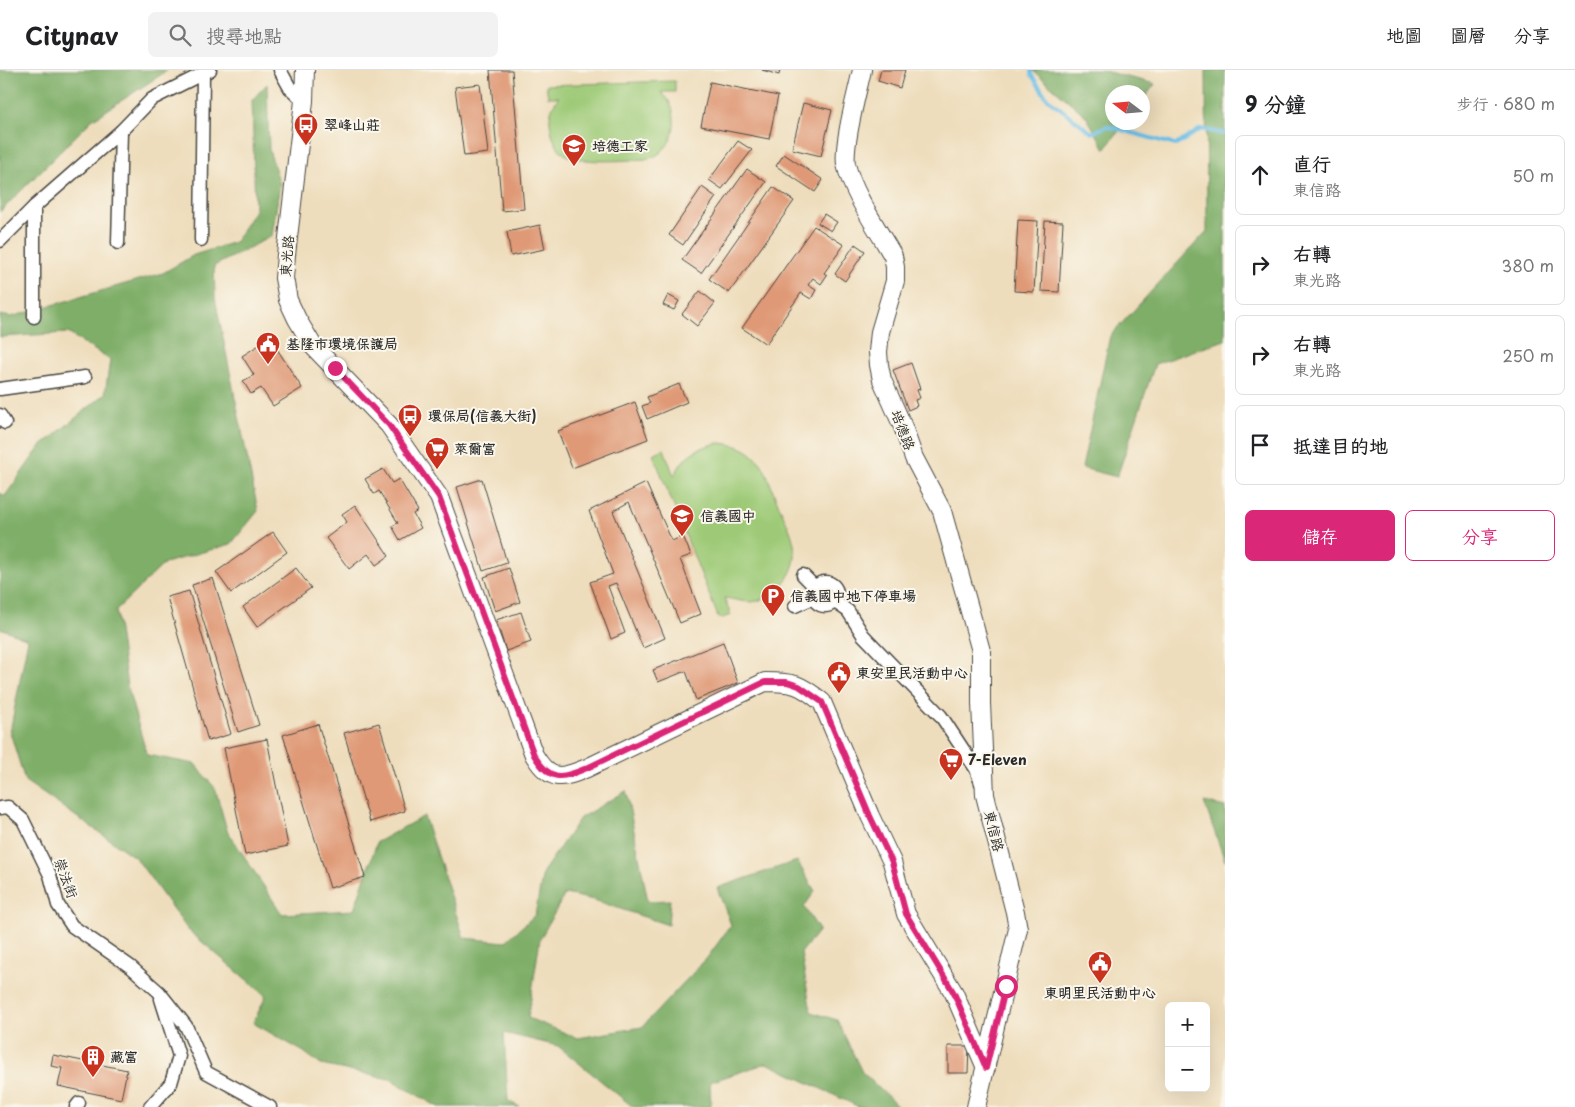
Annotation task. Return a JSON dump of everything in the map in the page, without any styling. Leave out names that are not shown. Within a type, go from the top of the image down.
[{"type":"street","points":[[280,70],[290,88],[304,101]]},
{"type":"street","name":"東光路","points":[[306,70],[285,262],[284,278],[288,300],[297,320],[313,346],[389,425],[439,497],[534,755],[539,763],[544,770],[552,774],[568,776],[765,682],[787,682],[809,692],[822,702],[870,816],[892,862],[906,914],[954,993],[986,1068]]},
{"type":"street","name":"培德路","points":[[862,70],[848,136],[846,162],[851,182],[893,256],[895,267],[895,281],[880,332],[879,365],[882,380],[903,427],[914,458],[942,511],[982,651],[981,703],[985,795]]},
{"type":"street","points":[[0,241],[34,207],[121,130],[152,99],[206,72],[201,240]]},
{"type":"street","points":[[118,243],[121,130]]},
{"type":"street","points":[[34,207],[34,317]]},
{"type":"street","points":[[0,389],[85,377]]},
{"type":"street","points":[[795,606],[814,592],[818,584],[826,582],[833,584],[837,591],[837,599],[828,606],[818,604],[814,592],[803,575]]},
{"type":"street","name":"東信路","points":[[835,602],[848,612],[863,635],[941,716],[976,769],[985,795],[1018,929],[976,1107]]},
{"type":"street","name":"崇法街","points":[[0,808],[8,807],[23,820],[50,875],[58,905],[72,926],[131,967],[159,992],[186,1026],[206,1072],[270,1107]]},
{"type":"street","points":[[150,1107],[171,1083],[179,1056],[159,992]]},
{"type":"green space","points":[[0,70],[168,70],[92,120],[0,212]]},
{"type":"green space","points":[[1032,70],[1100,70],[1155,84],[1150,91],[1150,85],[1105,85],[1105,130],[1120,130],[1105,149],[1086,116]]},
{"type":"green space","points":[[1206,70],[1225,70],[1225,340],[1155,364],[1117,477],[1082,468],[1110,336],[1207,231]]},
{"type":"green space","points":[[675,81],[675,92],[661,92],[671,105],[674,122],[671,139],[667,146],[656,155],[647,159],[628,160],[603,161],[579,159],[563,153],[555,142],[550,124],[550,116],[552,108],[559,97],[548,97],[546,85]]},
{"type":"green space","points":[[267,84],[269,150],[280,184],[272,236],[214,266],[215,298],[258,511],[231,544],[165,563],[116,610],[127,686],[147,755],[195,764],[215,788],[227,830],[282,914],[354,910],[377,842],[424,816],[464,938],[505,942],[535,915],[543,872],[580,818],[626,791],[648,901],[670,900],[668,925],[594,900],[565,894],[540,939],[528,1018],[578,1038],[642,1027],[707,958],[731,925],[717,888],[797,861],[815,891],[804,907],[819,930],[801,953],[811,1012],[837,1020],[862,1072],[899,1107],[859,1107],[767,1063],[710,1082],[711,1107],[633,1107],[558,1046],[504,1033],[508,1101],[520,1107],[438,1107],[390,1079],[321,1065],[304,1052],[253,1023],[266,996],[188,930],[136,858],[25,781],[10,732],[28,639],[0,628],[0,493],[5,496],[40,447],[105,394],[110,360],[68,333],[0,337],[0,315],[11,317],[163,273],[194,255],[235,242],[255,210],[252,100]]},
{"type":"green space","points":[[719,443],[730,444],[746,450],[762,464],[791,534],[795,556],[791,572],[774,592],[767,597],[751,602],[724,598],[731,615],[719,619],[653,454],[664,449],[674,476],[683,462],[692,453],[703,447]]},
{"type":"green space","points":[[1204,802],[1225,807],[1225,861]]},
{"type":"building","points":[[490,70],[512,70],[524,209],[502,211]]},
{"type":"building","points":[[762,70],[780,70],[779,75]]},
{"type":"building","points":[[881,70],[905,70],[900,88],[878,81]]},
{"type":"building","points":[[710,82],[778,96],[769,139],[701,126]]},
{"type":"building","points":[[480,84],[488,153],[464,156],[455,87]]},
{"type":"building","points":[[803,103],[832,110],[821,156],[792,149]]},
{"type":"building","points":[[738,141],[752,150],[722,189],[709,180]]},
{"type":"building","points":[[784,154],[823,180],[815,192],[776,166]]},
{"type":"building","points":[[747,169],[766,182],[701,273],[682,260]]},
{"type":"building","points":[[702,187],[716,197],[683,245],[669,235]]},
{"type":"building","points":[[773,187],[794,201],[729,293],[709,279]]},
{"type":"building","points":[[824,214],[837,222],[831,231],[818,223]]},
{"type":"building","points":[[1018,220],[1038,221],[1034,292],[1014,291]]},
{"type":"building","points":[[1045,221],[1063,222],[1059,292],[1041,291]]},
{"type":"building","points":[[540,225],[545,249],[511,256],[507,232]]},
{"type":"building","points":[[814,226],[844,245],[824,273],[827,275],[821,284],[813,278],[808,285],[816,290],[811,299],[801,293],[766,344],[742,328]]},
{"type":"building","points":[[855,244],[865,251],[845,281],[835,274]]},
{"type":"building","points":[[700,291],[715,303],[697,326],[682,314]]},
{"type":"building","points":[[668,295],[679,301],[674,310],[663,305]]},
{"type":"building","name":"基隆市環境保護局","points":[[270,338],[302,388],[273,406],[261,388],[251,394],[243,381],[254,375],[242,356]]},
{"type":"building","points":[[911,363],[920,389],[917,390],[920,398],[915,400],[917,406],[908,410],[893,370]]},
{"type":"building","points":[[679,384],[687,402],[647,419],[642,406],[650,403],[647,397]]},
{"type":"building","points":[[635,402],[648,439],[572,468],[558,431]]},
{"type":"building","points":[[383,469],[392,483],[399,479],[418,511],[413,514],[421,528],[400,540],[392,526],[398,523],[379,491],[374,494],[365,479]]},
{"type":"building","points":[[482,479],[507,563],[483,571],[457,487]]},
{"type":"building","points":[[646,483],[672,541],[683,536],[691,555],[680,559],[701,614],[680,623],[629,502],[613,511],[665,638],[643,648],[616,583],[608,586],[625,633],[611,639],[590,582],[613,574],[589,511]]},
{"type":"building","points":[[355,505],[389,556],[376,565],[368,554],[349,569],[326,538],[347,522],[342,514]]},
{"type":"building","points":[[273,532],[287,552],[231,593],[216,572]]},
{"type":"building","points":[[296,568],[311,588],[257,627],[243,607]]},
{"type":"building","points":[[509,568],[520,602],[495,611],[484,577]]},
{"type":"building","points":[[213,578],[259,725],[238,732],[192,585]]},
{"type":"building","points":[[189,591],[231,734],[208,741],[167,597]]},
{"type":"building","points":[[521,612],[531,642],[506,651],[496,620]]},
{"type":"building","points":[[723,642],[738,683],[696,700],[686,671],[658,682],[653,670]]},
{"type":"building","points":[[379,723],[405,811],[370,822],[344,733]]},
{"type":"building","points":[[318,724],[365,877],[330,888],[283,735]]},
{"type":"building","points":[[267,739],[288,846],[245,855],[224,748]]},
{"type":"building","points":[[948,1046],[969,1046],[968,1073],[948,1073]]},
{"type":"building","name":"藏富","points":[[53,1055],[127,1070],[121,1099],[58,1086],[62,1068],[51,1066]]},
{"type":"waterway","points":[[1031,70],[1031,74],[1047,98],[1092,133],[1107,126],[1176,145],[1201,129],[1225,134]]},
{"type":"place","name":"翠峰山莊","points":[[306,146]]},
{"type":"place","name":"培德工家","points":[[574,167]]},
{"type":"place","name":"基隆市環境保護局","points":[[268,365]]},
{"type":"place","name":"環保局(信義大街)","points":[[410,437]]},
{"type":"place","name":"萊爾富","points":[[437,470]]},
{"type":"place","name":"信義國中","points":[[682,537]]},
{"type":"place","name":"信義國中地下停車場","points":[[773,617]]},
{"type":"place","name":"東安里民活動中心","points":[[839,694]]},
{"type":"place","name":"7-Eleven","points":[[951,781]]},
{"type":"place","name":"東明里民活動中心","points":[[1100,984]]},
{"type":"place","name":"藏富","points":[[93,1078]]},
{"type":"route","points":[[335,368],[389,425],[439,497],[534,755],[544,770],[559,776],[568,776],[765,682],[787,682],[799,686],[822,702],[870,816],[892,862],[906,914],[954,993],[986,1068],[1006,986]]}]
